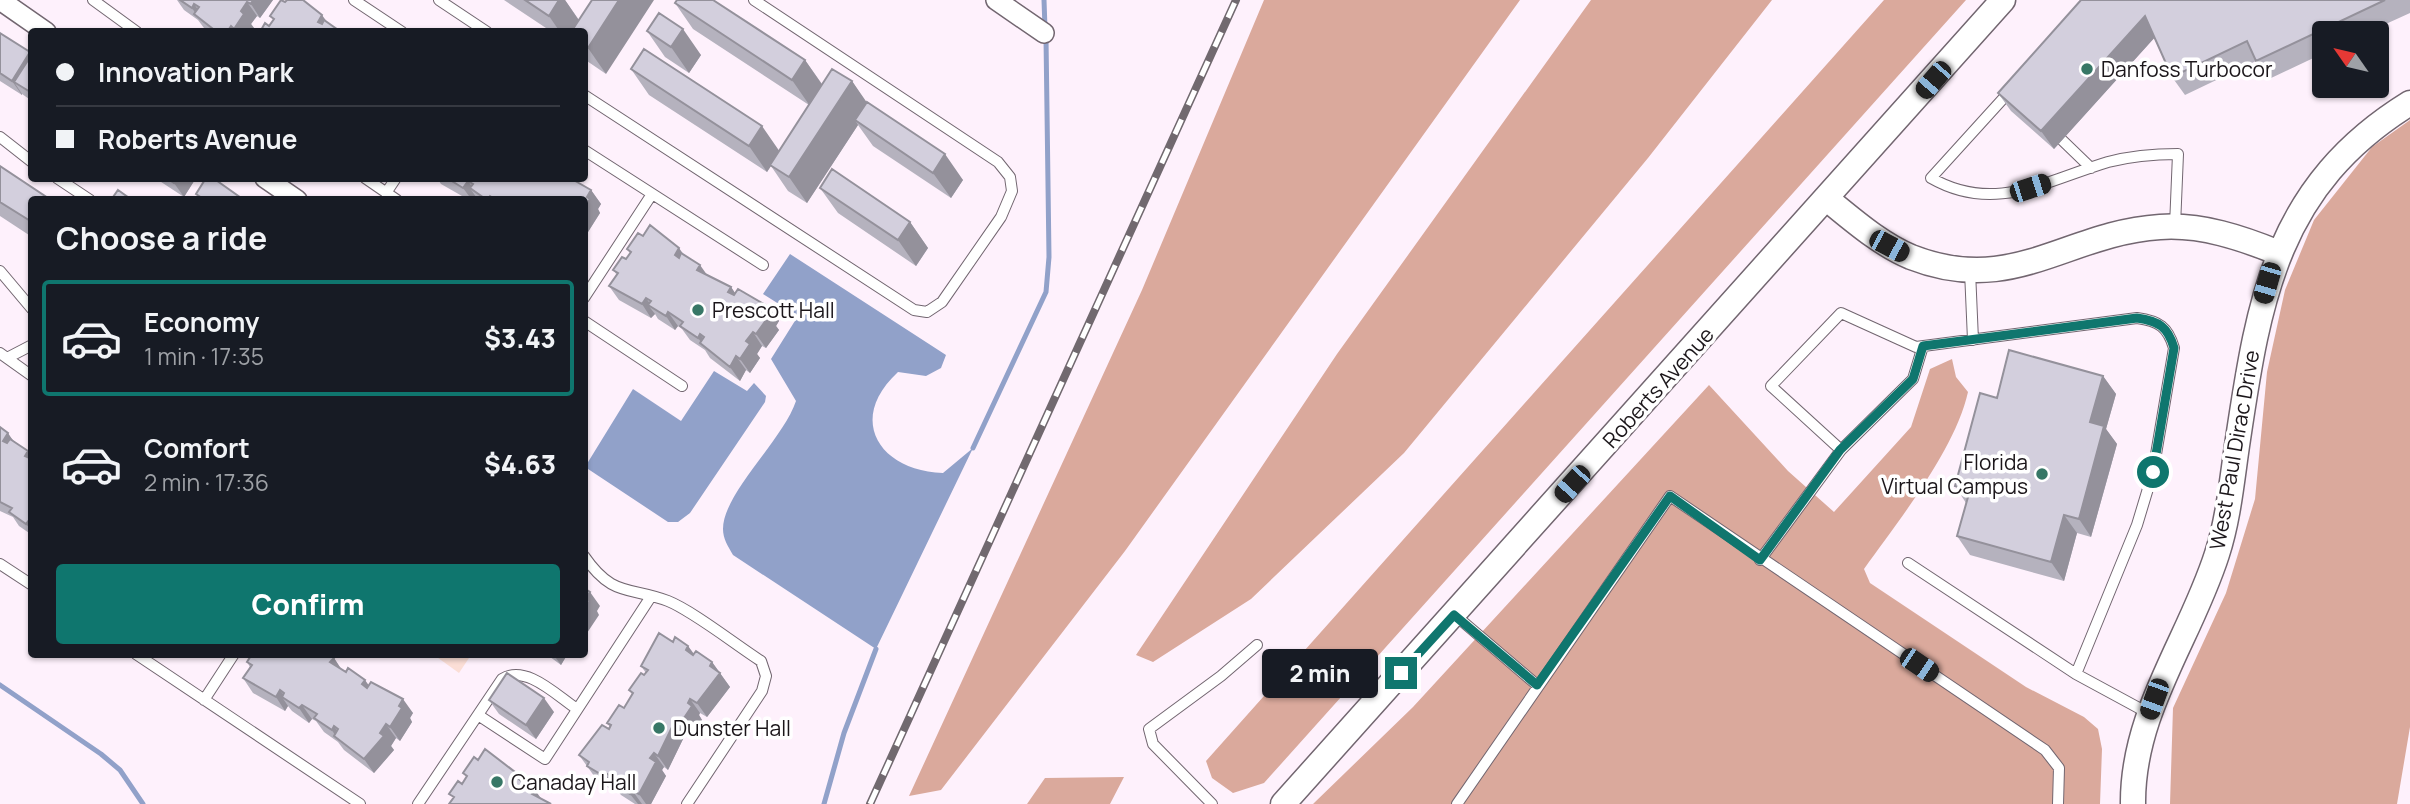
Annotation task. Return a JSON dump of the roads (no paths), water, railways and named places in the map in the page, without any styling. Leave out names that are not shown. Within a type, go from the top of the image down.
[{"type":"street","points":[[0,0],[40,28]]},
{"type":"street","points":[[996,0],[1044,33]]},
{"type":"street","name":"Roberts Avenue","points":[[1283,804],[1827,200],[2003,0]]},
{"type":"street","name":"West Paul Dirac Drive","points":[[2133,804],[2137,760],[2149,713],[2217,552],[2227,512],[2257,320],[2279,253],[2298,217],[2335,165],[2373,130],[2410,103]]},
{"type":"street","points":[[271,182],[291,196]]},
{"type":"street","points":[[1827,200],[1889,246],[1910,256],[1970,270],[2014,268],[2134,230],[2175,226],[2212,231],[2279,253]]},
{"type":"lane","points":[[93,0],[132,28]]},
{"type":"lane","points":[[354,0],[396,28]]},
{"type":"lane","points":[[439,0],[481,28]]},
{"type":"lane","points":[[588,98],[914,310],[927,312],[943,302],[1001,218],[1012,191],[1010,177],[998,162],[754,0]]},
{"type":"lane","points":[[2018,83],[1931,178],[1962,192],[2012,194],[2091,168],[2150,155],[2178,154],[2175,226]]},
{"type":"lane","points":[[2008,93],[2019,102]]},
{"type":"lane","points":[[0,137],[28,159]]},
{"type":"lane","points":[[2062,140],[2091,168]]},
{"type":"lane","points":[[588,153],[763,265]]},
{"type":"lane","points":[[63,182],[84,196]]},
{"type":"lane","points":[[371,182],[392,196]]},
{"type":"lane","points":[[386,192],[393,182]]},
{"type":"lane","points":[[588,292],[652,194]]},
{"type":"lane","points":[[1970,270],[1973,340]]},
{"type":"lane","points":[[0,271],[28,304]]},
{"type":"lane","points":[[1840,450],[1771,386],[1840,313],[1916,347],[2137,318],[2155,320],[2171,337],[2174,348],[2153,472],[2137,525],[2076,674]]},
{"type":"lane","points":[[588,324],[682,386]]},
{"type":"lane","points":[[1760,560],[1840,450],[1913,379],[1923,346]]},
{"type":"lane","points":[[4,356],[28,347]]},
{"type":"lane","points":[[4,356],[28,373]]},
{"type":"lane","points":[[1457,804],[1670,496],[1760,560],[2045,750],[2059,768],[2059,804]]},
{"type":"lane","points":[[588,562],[597,574],[628,593],[669,601],[761,661],[766,676],[762,691],[687,804]]},
{"type":"lane","points":[[1908,563],[2076,674],[2149,713]]},
{"type":"lane","points":[[0,564],[28,582]]},
{"type":"lane","points":[[478,715],[545,759],[650,597]]},
{"type":"lane","points":[[1454,615],[1537,685]]},
{"type":"lane","points":[[1213,804],[1153,744],[1149,729],[1221,676],[1257,645]]},
{"type":"lane","points":[[142,658],[360,804]]},
{"type":"lane","points":[[204,700],[231,658]]},
{"type":"lane","points":[[418,804],[502,679],[517,673],[577,709]]},
{"type":"water","points":[[790,254],[946,355],[941,368],[926,376],[898,372],[882,390],[874,408],[873,425],[877,440],[887,453],[902,463],[921,470],[943,473],[973,448],[876,649],[733,555],[724,536],[726,515],[733,499],[779,432],[796,401],[771,359],[798,316],[763,294]]},
{"type":"water","points":[[714,371],[747,391],[754,383],[766,396],[765,402],[690,513],[678,522],[668,522],[588,469],[588,462],[633,389],[681,421]]},
{"type":"waterway","points":[[1044,0],[1045,28]]},
{"type":"waterway","points":[[973,448],[1046,292],[1049,257],[1046,38]]},
{"type":"waterway","points":[[824,804],[844,733],[876,649]]},
{"type":"waterway","points":[[0,685],[101,754],[120,770],[143,804]]},
{"type":"railway","points":[[870,804],[1236,0]]},
{"type":"place","name":"Danfoss Turbocor","points":[[2087,69]]},
{"type":"place","name":"Prescott Hall","points":[[698,310]]},
{"type":"place","name":"Florida Virtual Campus","points":[[2042,474]]},
{"type":"place","name":"Dunster Hall","points":[[659,728]]},
{"type":"place","name":"Canaday Hall","points":[[497,782]]}]
